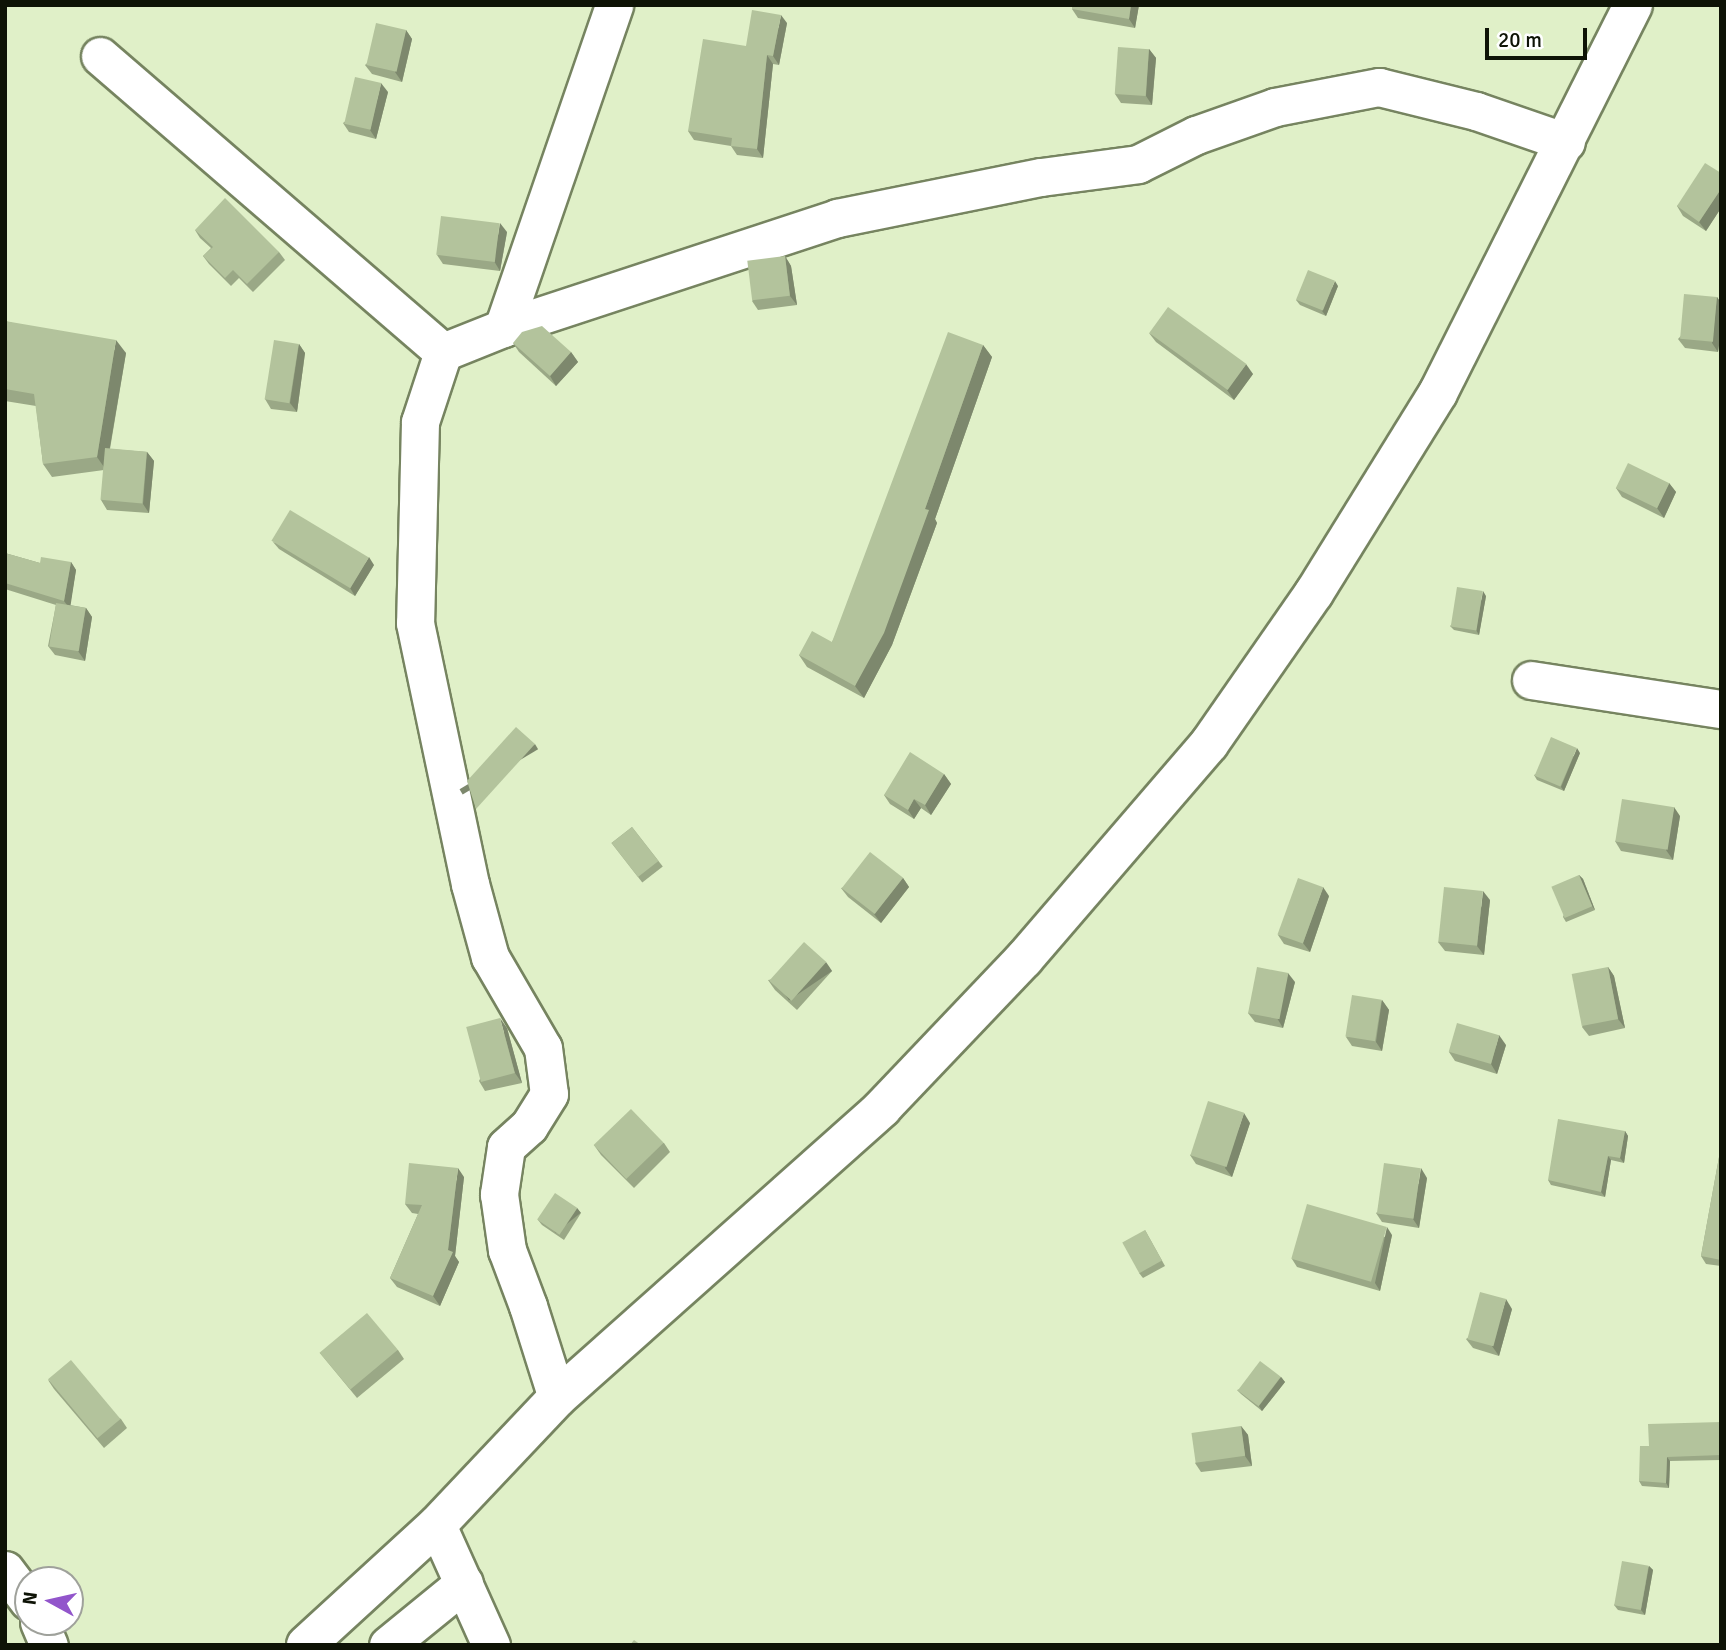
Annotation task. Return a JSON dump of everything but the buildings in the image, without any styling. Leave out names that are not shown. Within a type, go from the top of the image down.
[{"type":"main road","points":[[306,1645],[437,1525],[557,1398],[882,1108],[1024,959],[1209,744],[1314,593],[1438,393],[1633,5]]},
{"type":"street","points":[[503,328],[614,5]]},
{"type":"street","points":[[100,56],[443,352]]},
{"type":"street","points":[[443,352],[503,328],[836,218],[1041,177],[1138,164],[1196,135],[1275,107],[1379,87],[1476,111],[1566,142]]},
{"type":"street","points":[[443,352],[420,422],[415,622],[470,884],[490,957],[543,1048],[549,1094],[529,1126],[506,1147],[499,1194],[506,1250],[528,1306],[557,1398]]},
{"type":"street","points":[[1531,680],[1721,709]]},
{"type":"street","points":[[437,1525],[491,1645]]},
{"type":"street","points":[[388,1645],[464,1583]]}]
